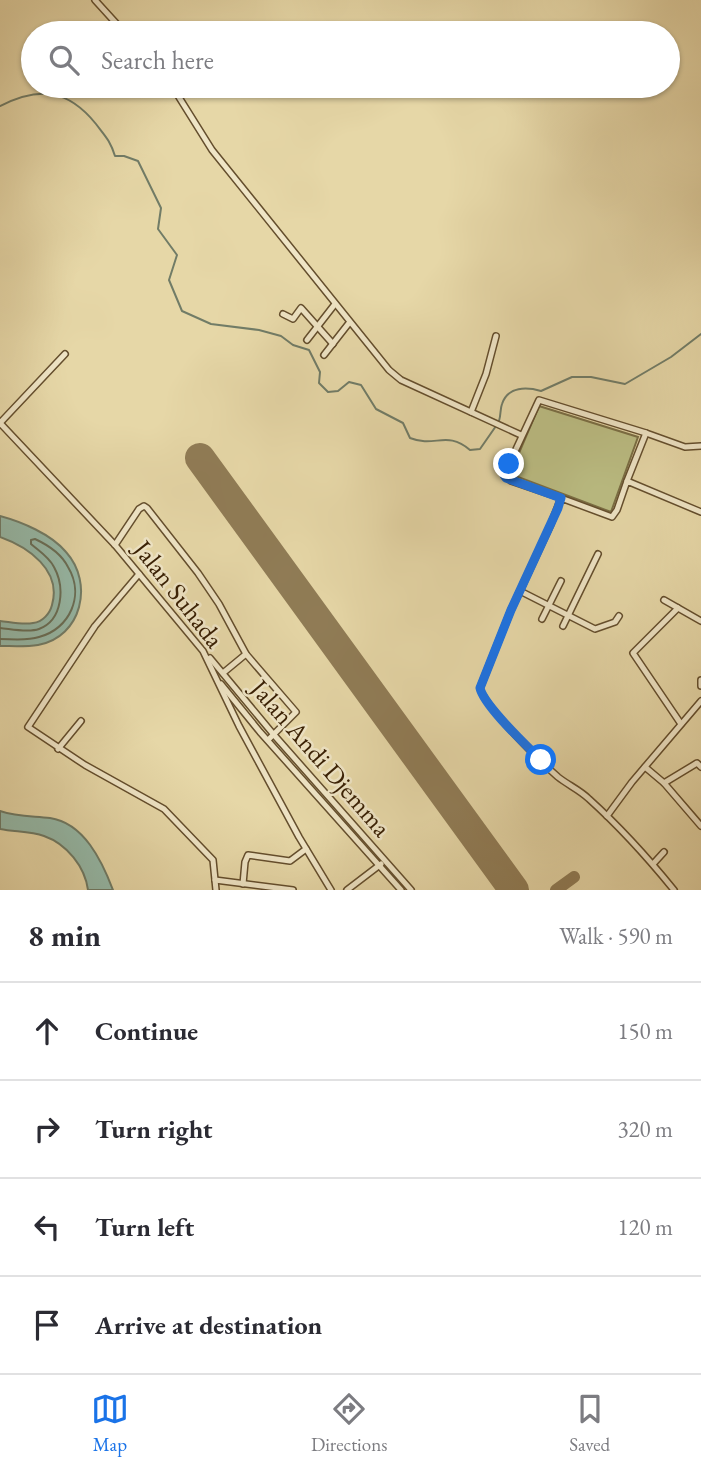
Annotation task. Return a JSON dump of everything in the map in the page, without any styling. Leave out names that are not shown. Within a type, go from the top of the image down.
[{"type":"street","points":[[95,0],[114,21]]},
{"type":"street","points":[[180,98],[212,150],[389,370],[401,380],[521,435]]},
{"type":"street","points":[[307,340],[335,304]]},
{"type":"street","points":[[283,314],[293,319],[301,308],[332,344]]},
{"type":"street","points":[[324,355],[349,323]]},
{"type":"street","points":[[471,412],[486,374],[496,336]]},
{"type":"street","points":[[0,423],[65,354]]},
{"type":"street","points":[[646,433],[612,517],[504,475],[538,400],[646,433],[684,447],[701,446]]},
{"type":"street","name":"Jalan Suhada","points":[[0,423],[115,545],[203,651],[239,726],[331,890]]},
{"type":"street","points":[[627,481],[701,512]]},
{"type":"street","points":[[561,498],[482,679],[481,695],[558,777],[587,796],[607,816],[674,890]]},
{"type":"street","points":[[115,545],[139,509],[144,506],[147,508],[198,573],[247,654],[296,712],[268,740]]},
{"type":"street","points":[[563,626],[598,554]]},
{"type":"street","points":[[139,574],[95,626],[28,725],[30,731],[58,749],[164,809],[213,860],[216,890]]},
{"type":"street","points":[[542,619],[561,581]]},
{"type":"street","points":[[520,591],[598,629],[615,622],[619,616]]},
{"type":"street","points":[[664,600],[701,621]]},
{"type":"street","points":[[678,608],[632,653],[681,724]]},
{"type":"street","points":[[588,625],[592,617]]},
{"type":"street","name":"Jalan Andi Djemma","points":[[203,651],[401,890]]},
{"type":"street","points":[[223,673],[247,654]]},
{"type":"street","name":"Jalan Andi Djemma","points":[[218,679],[268,740],[411,890]]},
{"type":"street","points":[[701,680],[701,686]]},
{"type":"street","points":[[607,816],[701,701]]},
{"type":"street","points":[[58,749],[81,721]]},
{"type":"street","points":[[664,783],[697,764],[701,766]]},
{"type":"street","points":[[645,767],[664,783],[701,826]]},
{"type":"street","points":[[243,884],[248,855],[287,861],[306,849]]},
{"type":"street","points":[[653,864],[664,852]]},
{"type":"street","points":[[348,890],[385,860]]},
{"type":"street","points":[[215,880],[293,890]]},
{"type":"green space","points":[[539,406],[638,437],[611,512],[510,474]]},
{"type":"water","points":[[0,516],[44,534],[66,552],[75,565],[80,578],[79,607],[74,620],[53,640],[33,646],[0,646],[0,621],[25,624],[40,621],[50,611],[54,592],[52,581],[40,562],[21,547],[0,537]]},
{"type":"water","points":[[0,811],[50,818],[73,827],[97,856],[113,890],[88,890],[74,857],[52,840],[33,833],[0,829]]},
{"type":"waterway","points":[[0,106],[21,98]]},
{"type":"waterway","points":[[64,98],[85,112],[96,124],[115,156],[138,161],[161,208],[158,229],[177,255],[169,280],[182,311],[211,324],[259,330],[281,336],[293,345],[309,350],[320,372],[319,383],[328,392],[338,391],[349,382],[361,385],[376,409],[403,423],[410,438],[419,441],[448,440],[462,444],[470,450],[480,449],[496,426]]},
{"type":"waterway","points":[[499,421],[502,404],[513,391],[541,391],[572,377],[591,377],[625,384],[671,357],[701,334]]},
{"type":"taxiway","points":[[556,890],[574,877]]},
{"type":"runway","points":[[200,458],[514,890]]},
{"type":"route","points":[[509,464],[504,475],[506,478],[561,498],[480,688],[481,695],[541,760]]}]
